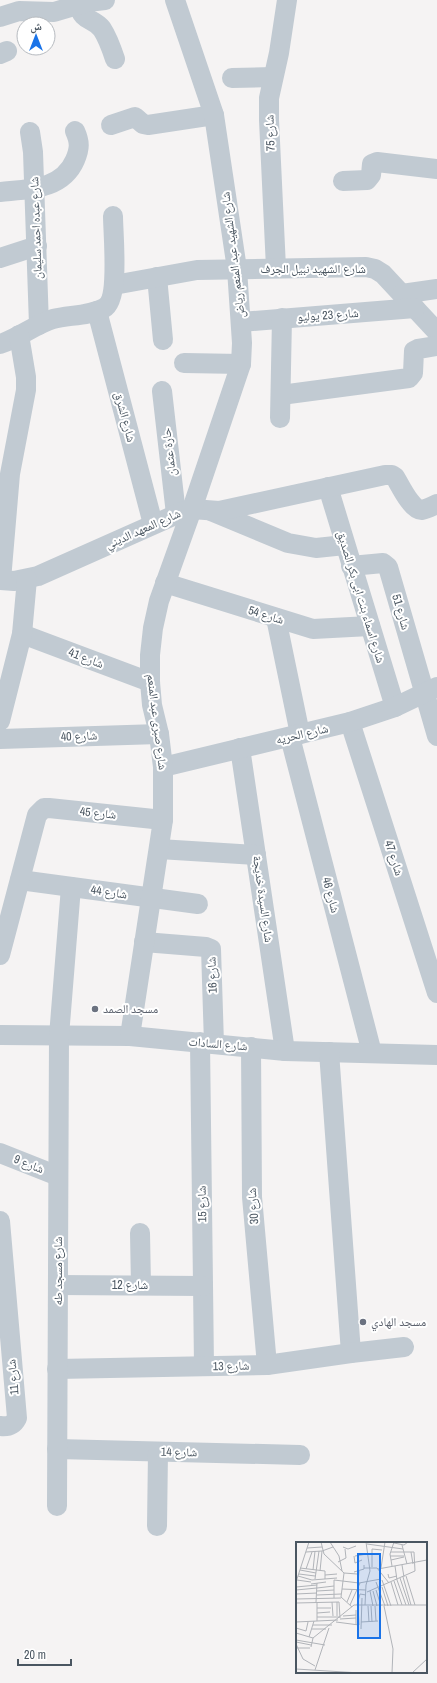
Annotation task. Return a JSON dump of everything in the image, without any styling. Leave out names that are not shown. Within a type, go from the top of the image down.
[{"type":"street","points":[[0,17],[28,5],[54,12],[105,0]]},
{"type":"street","name":"شارع الشهيد عبد المنعم رياض","points":[[175,0],[214,115],[237,269],[242,343],[240,364],[193,511]]},
{"type":"street","name":"شارع 75","points":[[276,268],[269,98],[279,52],[287,0]]},
{"type":"street","points":[[79,5],[85,18],[98,24],[104,31],[116,59]]},
{"type":"street","points":[[232,78],[273,76]]},
{"type":"street","points":[[111,125],[135,117],[143,124],[148,125],[214,115]]},
{"type":"street","points":[[0,192],[34,188],[59,180],[68,172],[79,150],[79,142],[75,131]]},
{"type":"street","name":"شارع عبده احمد سليمان","points":[[30,132],[33,152],[39,325]]},
{"type":"street","points":[[343,181],[369,179],[372,164],[378,162],[437,169]]},
{"type":"street","points":[[0,344],[39,325],[65,316],[97,311],[105,308],[109,304],[113,296],[114,284],[113,216]]},
{"type":"street","points":[[0,258],[36,246]]},
{"type":"street","name":"شارع الشهيد نبيل الجرف","points":[[114,284],[197,270],[366,267],[375,269],[383,274],[437,332]]},
{"type":"street","points":[[157,277],[163,340]]},
{"type":"street","name":"شارع 23 يوليو","points":[[241,322],[408,301],[437,289]]},
{"type":"street","name":"شارع الشرق","points":[[97,311],[152,524]]},
{"type":"street","points":[[280,418],[282,318]]},
{"type":"street","points":[[1,580],[10,474],[26,390],[26,377],[19,335]]},
{"type":"street","points":[[281,395],[409,378],[413,373],[414,351],[418,348],[437,346]]},
{"type":"street","points":[[184,363],[240,364]]},
{"type":"street","name":"حارة عثمان","points":[[162,391],[193,511]]},
{"type":"street","name":"شارع المعهد الديني","points":[[1,580],[14,581],[38,576],[152,524],[193,511],[223,510],[384,475],[392,475],[395,477],[413,506],[418,509],[423,510],[437,504]]},
{"type":"street","name":"شارع اسماء بنت ابى بكر الصديق","points":[[328,487],[395,707]]},
{"type":"street","points":[[193,511],[288,543],[316,548],[345,545]]},
{"type":"street","name":"شارع صبرى عبد المنعم","points":[[130,1036],[163,820],[163,767],[159,734],[152,705],[150,682],[150,655],[153,628],[165,583],[193,511]]},
{"type":"street","name":"شارع 51","points":[[352,566],[381,563],[387,565],[430,690]]},
{"type":"street","points":[[0,721],[5,680],[22,634],[28,579]]},
{"type":"street","name":"شارع 54","points":[[165,583],[319,630],[370,626]]},
{"type":"street","name":"شارع 46","points":[[276,618],[295,735],[372,1053]]},
{"type":"street","name":"شارع 41","points":[[22,634],[150,682]]},
{"type":"street","points":[[430,690],[437,736]]},
{"type":"street","name":"شارع الحريه","points":[[163,767],[350,722],[395,707],[430,690]]},
{"type":"street","name":"شارع 47","points":[[350,722],[437,993]]},
{"type":"street","name":"شارع 40","points":[[0,739],[159,734]]},
{"type":"street","name":"شارع السيدة خديجة","points":[[240,748],[285,1051]]},
{"type":"street","name":"شارع 45","points":[[20,880],[37,814],[40,810],[49,808],[163,820]]},
{"type":"street","points":[[159,849],[256,855]]},
{"type":"street","points":[[0,955],[20,880]]},
{"type":"street","name":"شارع 44","points":[[20,880],[198,904]]},
{"type":"street","name":"شارع مسجد طه","points":[[57,1506],[59,1036],[71,887]]},
{"type":"street","name":"شارع 16","points":[[144,942],[206,947],[210,949],[207,1043]]},
{"type":"street","name":"شارع السادات","points":[[0,1035],[130,1036],[285,1051],[437,1055]]},
{"type":"street","name":"شارع 15","points":[[204,1366],[203,1286],[207,1043]]},
{"type":"street","name":"شارع 30","points":[[251,1047],[252,1197],[267,1365]]},
{"type":"street","points":[[329,1052],[352,1353]]},
{"type":"street","name":"شارع 9","points":[[0,1153],[58,1176]]},
{"type":"street","name":"شارع 11","points":[[0,1221],[17,1418],[12,1425],[7,1427],[0,1426]]},
{"type":"street","points":[[140,1233],[141,1285]]},
{"type":"street","name":"شارع 12","points":[[58,1285],[203,1286]]},
{"type":"street","name":"شارع 13","points":[[58,1369],[267,1365],[404,1347]]},
{"type":"street","name":"شارع 14","points":[[57,1449],[300,1455]]},
{"type":"street","points":[[157,1526],[158,1452]]},
{"type":"place","name":"مسجد الصمد","points":[[95,1009]]},
{"type":"place","name":"مسجد الهادي","points":[[363,1322]]}]
